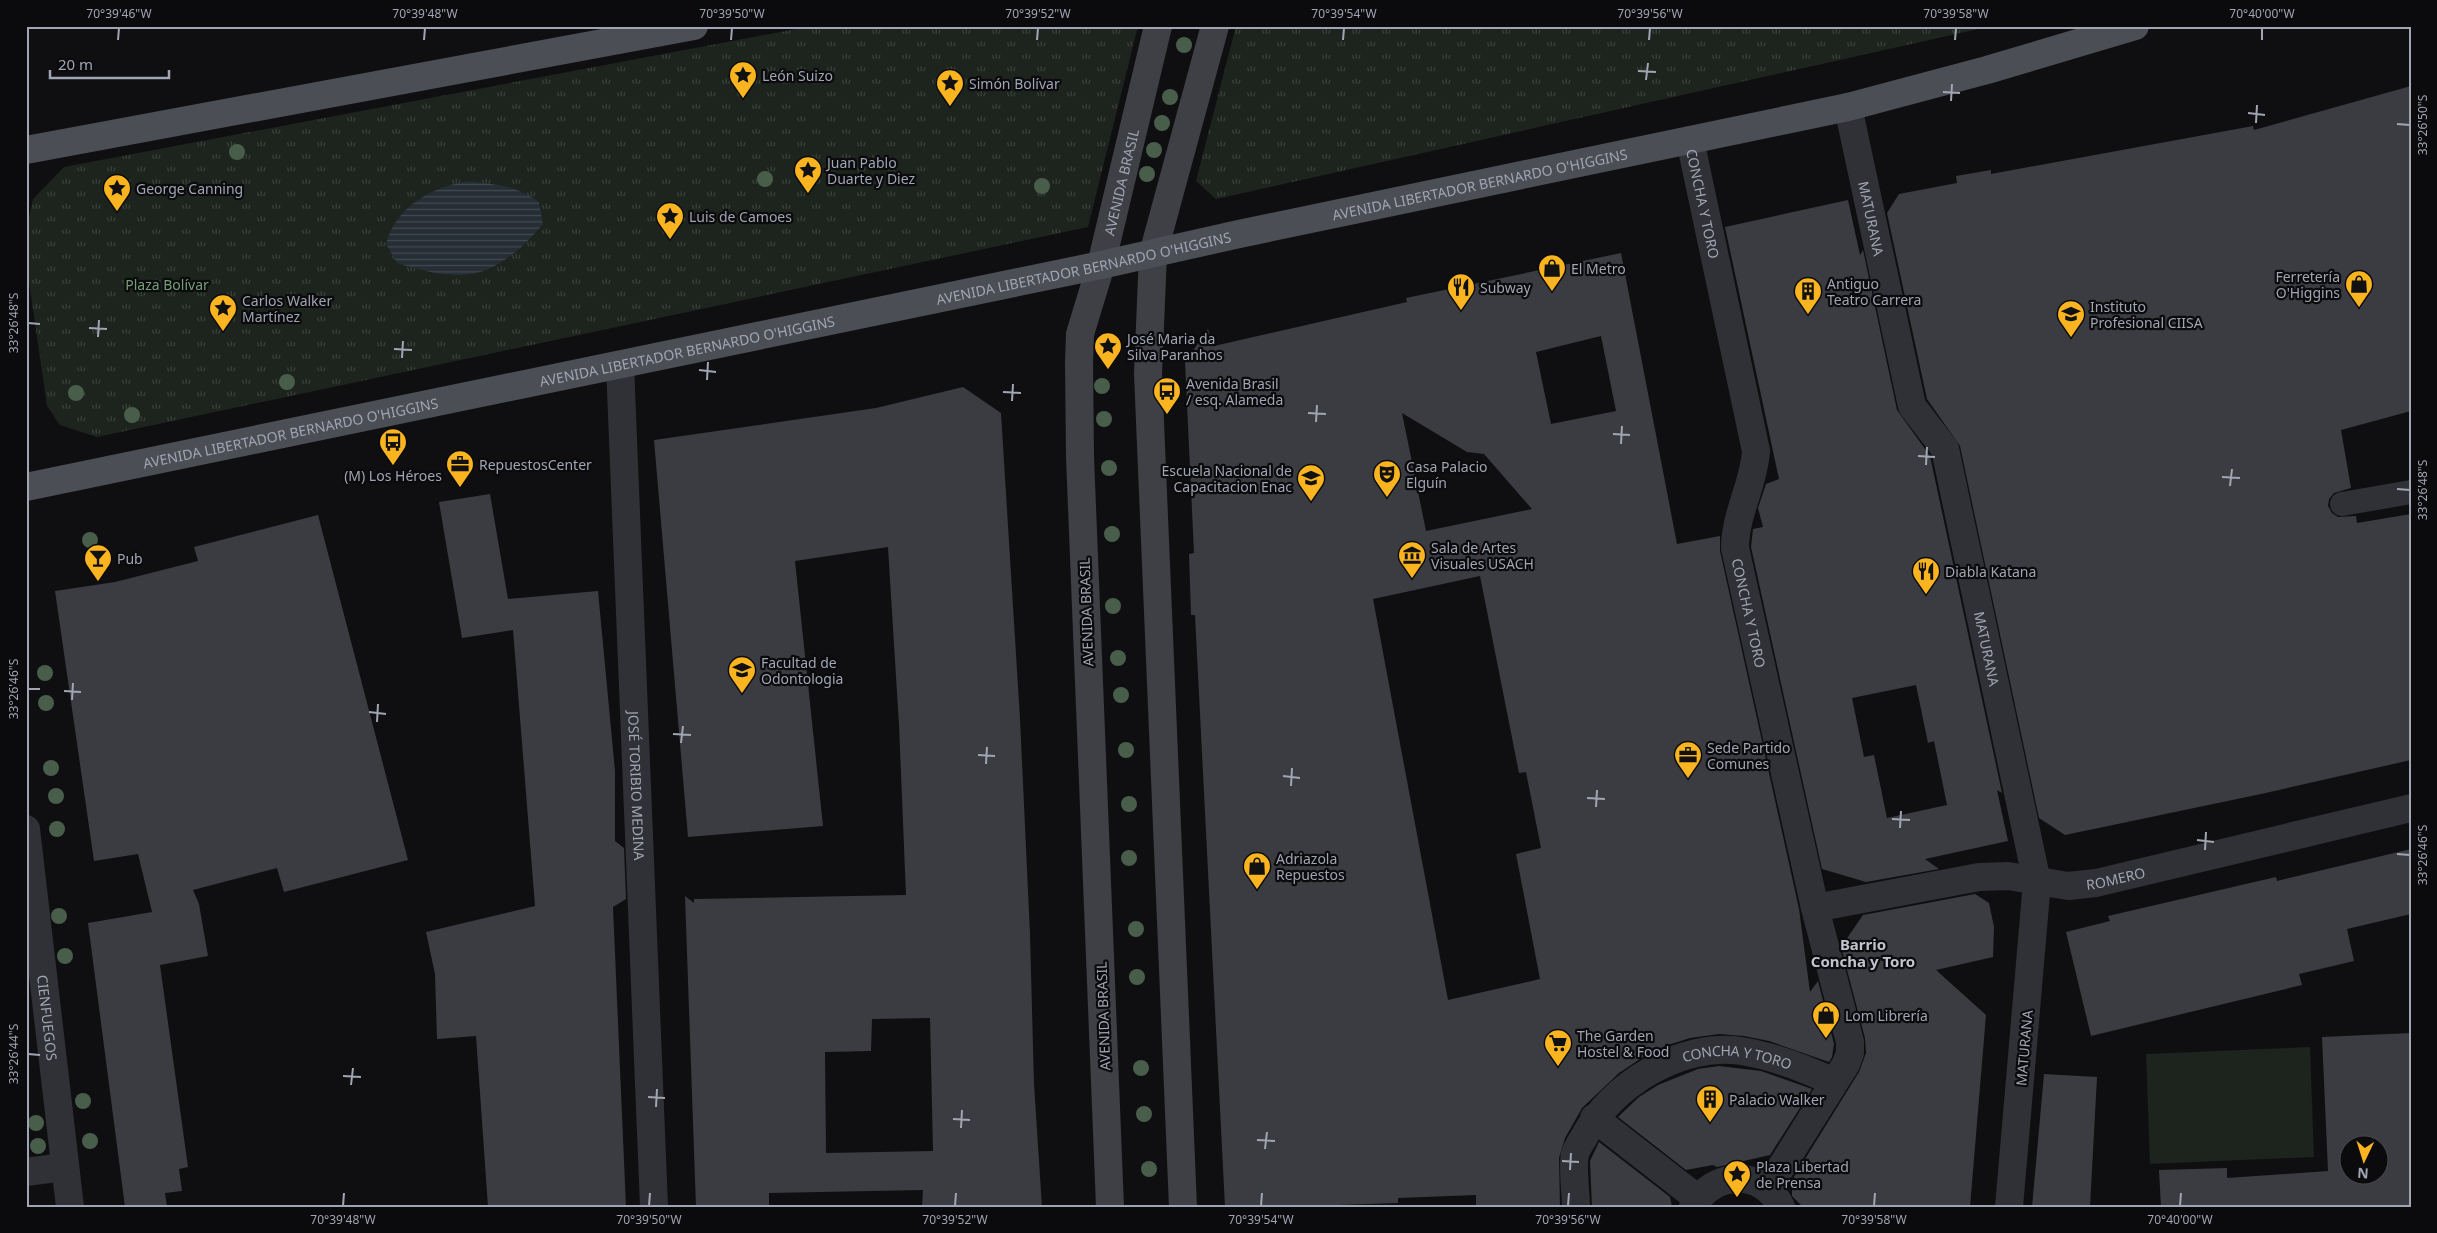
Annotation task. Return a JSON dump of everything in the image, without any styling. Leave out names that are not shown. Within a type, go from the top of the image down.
[{"type":"main road","points":[[26,150],[694,26]]},
{"type":"main road","name":"AVENIDA BRASIL","points":[[1110,1207],[1078,403],[1080,334],[1101,266],[1158,26]]},
{"type":"main road","points":[[1183,1207],[1148,413],[1148,374],[1153,254],[1215,26]]},
{"type":"main road","name":"AVENIDA LIBERTADOR BERNARDO O'HIGGINS","points":[[26,487],[1101,266],[1238,234],[1848,107],[1987,70],[2135,26]]},
{"type":"street","name":"MATURANA","points":[[1848,107],[1912,406],[1945,449],[2038,882],[2009,1207]]},
{"type":"street","name":"CONCHA Y TORO","points":[[1690,140],[1756,451],[1756,461],[1737,521],[1735,548],[1815,908],[1850,1042],[1850,1053],[1846,1064],[1834,1082],[1774,1198]]},
{"type":"street","name":"JOSÉ TORIBIO MEDINA","points":[[620,365],[654,1207]]},
{"type":"street","name":"ROMERO","points":[[1815,908],[1979,877],[2008,876],[2068,886],[2096,883],[2411,808]]},
{"type":"street","name":"CIENFUEGOS","points":[[26,829],[70,1207]]},
{"type":"street","name":"CONCHA Y TORO","points":[[1576,1207],[1575,1154],[1594,1118],[1625,1086],[1673,1060],[1706,1052],[1740,1051],[1793,1063],[1834,1082]]},
{"type":"street","points":[[1594,1118],[1695,1202],[1714,1183],[1736,1178],[1758,1182],[1774,1198]]},
{"type":"street","points":[[26,1172],[64,1166]]},
{"type":"lane","points":[[2342,504],[2411,492]]},
{"type":"green space","name":"Plaza Bolívar","points":[[812,26],[1138,26],[1088,227],[97,437],[60,425],[47,406],[26,261],[26,231],[33,199],[64,167]]},
{"type":"green space","points":[[1236,26],[1992,26],[1216,199],[1196,181]]},
{"type":"green space","points":[[2310,1047],[2314,1157],[2150,1164],[2146,1054]]},
{"type":"shaded area","points":[[469,181],[506,187],[531,196],[539,202],[543,224],[527,242],[507,258],[497,265],[474,274],[437,273],[397,263],[386,244],[398,219],[417,200],[442,188]]},
{"type":"building","points":[[2411,86],[2411,411],[2341,430],[2351,488],[2334,493],[2329,499],[2328,506],[2332,513],[2338,517],[2356,516],[2357,523],[2411,514],[2411,760],[2065,835],[2039,818],[1960,446],[1927,399],[1887,213],[1899,194],[1957,183],[1956,176],[1991,170],[1991,174],[2253,126],[2254,130]]},
{"type":"building","points":[[1848,200],[1860,255],[1863,250],[1897,410],[1930,456],[2002,793],[1997,790],[2008,841],[1925,859],[1939,869],[1866,882],[1822,869],[1751,547],[1753,529],[1763,527],[1758,508],[1766,484],[1779,479],[1725,227]],"holes":[[[1916,685],[1928,743],[1934,741],[1947,805],[1887,818],[1874,755],[1864,757],[1852,698]]]},
{"type":"building","points":[[1621,253],[1677,544],[1720,536],[1720,551],[1799,909],[1810,992],[1818,981],[1834,1044],[1832,1057],[1829,1062],[1769,1041],[1719,1034],[1690,1038],[1665,1046],[1643,1057],[1619,1073],[1582,1108],[1565,1138],[1559,1158],[1560,1207],[1476,1207],[1476,1195],[1398,1198],[1398,1203],[1339,1205],[1339,1207],[1225,1207],[1195,615],[1191,615],[1189,554],[1194,553],[1185,362],[1208,329],[1214,346],[1407,302],[1406,298]],"holes":[[[1601,336],[1616,411],[1551,424],[1536,352]],[[1402,413],[1467,452],[1484,454],[1532,509],[1426,531]],[[1480,576],[1519,773],[1526,772],[1541,848],[1516,854],[1540,979],[1448,1000],[1373,599]]]},
{"type":"building","points":[[963,387],[1001,413],[1020,719],[1030,934],[1034,1084],[1042,1207],[922,1207],[923,1190],[769,1193],[769,1207],[696,1207],[685,896],[694,903],[694,899],[906,895],[899,725],[888,547],[795,561],[823,826],[688,837],[654,440],[876,408]],"holes":[[[930,1018],[933,1151],[826,1153],[825,1052],[871,1051],[872,1019]]]},
{"type":"building","points":[[490,494],[508,599],[598,591],[615,771],[615,841],[624,848],[626,899],[613,907],[626,1207],[488,1207],[476,1036],[437,1039],[435,974],[426,932],[535,906],[513,630],[462,638],[439,502]]},
{"type":"building","points":[[318,515],[408,860],[284,892],[277,868],[193,890],[199,904],[208,956],[160,965],[188,1167],[179,1169],[182,1191],[165,1193],[167,1207],[125,1207],[88,923],[152,912],[138,854],[94,861],[55,591],[115,582],[198,561],[194,547]]},
{"type":"building","points":[[2411,849],[2411,914],[2347,929],[2354,961],[2299,974],[2302,985],[2091,1036],[2066,932],[2110,921],[2108,916],[2276,877],[2277,881]]},
{"type":"building","points":[[1975,894],[1989,903],[1994,927],[1993,957],[1936,970],[1986,1015],[1970,1207],[1803,1207],[1792,1196],[1792,1180],[1859,1072],[1866,1053],[1865,1038],[1841,947],[1863,915]]},
{"type":"building","points":[[2411,1033],[2411,1207],[2161,1207],[2159,1170],[2227,1168],[2227,1178],[2328,1171],[2322,1037]]},
{"type":"building","name":"Palacio Walker","points":[[1719,1066],[1761,1071],[1812,1089],[1770,1155],[1717,1167],[1713,1165],[1686,1170],[1618,1117],[1639,1097],[1658,1085],[1698,1069]]},
{"type":"building","points":[[2044,1074],[2097,1077],[2090,1207],[2032,1207]]},
{"type":"building","points":[[1599,1142],[1670,1197],[1672,1207],[1592,1207],[1590,1161]]},
{"type":"place","name":"León Suizo","points":[[743,99]]},
{"type":"place","name":"Simón Bolívar","points":[[950,107]]},
{"type":"place","name":"Juan Pablo Duarte y Diez","points":[[808,194]]},
{"type":"place","name":"George Canning","points":[[117,212]]},
{"type":"place","name":"Luis de Camoes","points":[[670,240]]},
{"type":"place","name":"El Metro","points":[[1552,292]]},
{"type":"place","name":"Ferretería O'Higgins","points":[[2359,308]]},
{"type":"place","name":"Subway","points":[[1461,311]]},
{"type":"place","name":"Antiguo Teatro Carrera","points":[[1808,315]]},
{"type":"place","name":"Carlos Walker Martínez","points":[[223,332]]},
{"type":"place","name":"Instituto Profesional CIISA","points":[[2071,338]]},
{"type":"place","name":"José Maria da Silva Paranhos","points":[[1108,370]]},
{"type":"place","name":"Avenida Brasil / esq. Alameda","points":[[1167,415]]},
{"type":"place","name":"(M) Los Héroes","points":[[393,466]]},
{"type":"place","name":"RepuestosCenter","points":[[460,488]]},
{"type":"place","name":"Casa Palacio Elguín","points":[[1387,498]]},
{"type":"place","name":"Escuela Nacional de Capacitacion Enac","points":[[1311,502]]},
{"type":"place","name":"Sala de Artes Visuales USACH","points":[[1412,579]]},
{"type":"place","name":"Pub","points":[[98,582]]},
{"type":"place","name":"Diabla Katana","points":[[1926,595]]},
{"type":"place","name":"Facultad de Odontologia","points":[[742,694]]},
{"type":"place","name":"Sede Partido Comunes","points":[[1688,779]]},
{"type":"place","name":"Adriazola Repuestos","points":[[1257,890]]},
{"type":"place","name":"Lom Librería","points":[[1826,1039]]},
{"type":"place","name":"The Garden Hostel & Food","points":[[1558,1067]]},
{"type":"place","name":"Palacio Walker","points":[[1710,1123]]},
{"type":"place","name":"Plaza Libertad de Prensa","points":[[1737,1198]]},
{"type":"district","name":"Barrio Concha y Toro","points":[[1863,952]]}]
